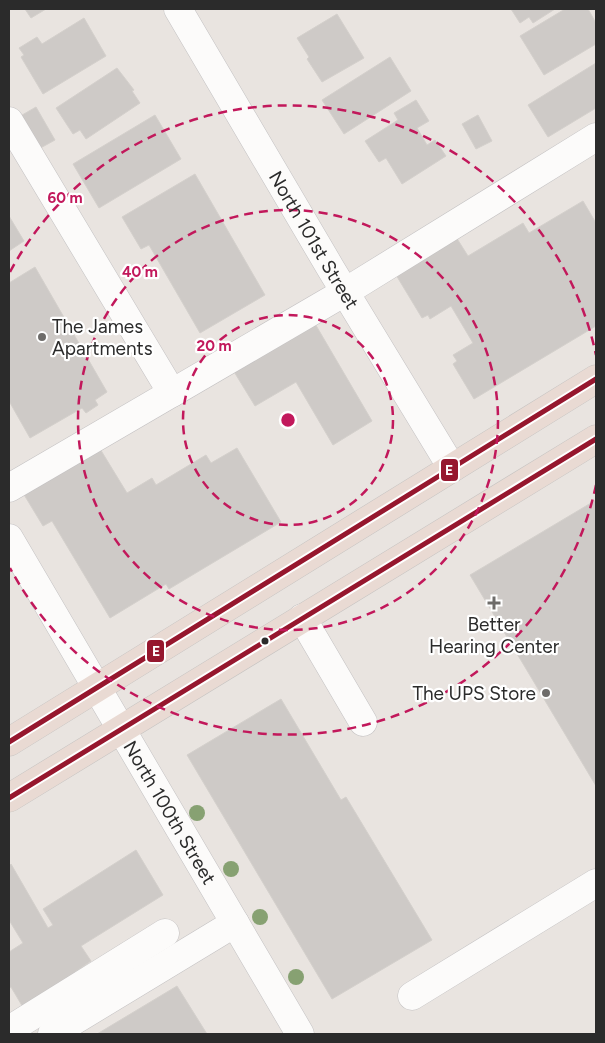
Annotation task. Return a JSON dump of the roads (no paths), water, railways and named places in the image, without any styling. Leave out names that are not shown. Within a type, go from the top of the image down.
[{"type":"highway","points":[[9,742],[596,379]]},
{"type":"highway","points":[[9,798],[596,438]]},
{"type":"street","name":"North 101st Street","points":[[178,9],[345,292],[452,468]]},
{"type":"street","points":[[9,121],[172,393]]},
{"type":"street","points":[[9,488],[345,292],[596,137]]},
{"type":"street","name":"North 100th Street","points":[[9,538],[235,923],[290,1031]]},
{"type":"street","points":[[302,618],[363,722]]},
{"type":"street","points":[[412,996],[596,883]]},
{"type":"street","points":[[52,1034],[235,923]]},
{"type":"street","points":[[9,1030],[165,933]]},
{"type":"place","name":"The James Apartments","points":[[42,337]]},
{"type":"place","name":"Better Hearing Center","points":[[494,603]]},
{"type":"place","name":"The UPS Store","points":[[546,693]]}]
